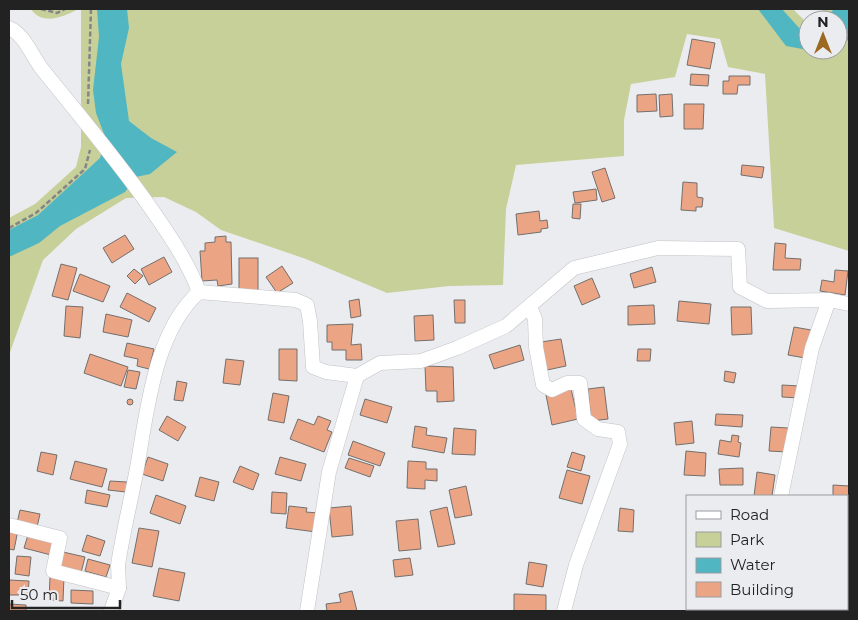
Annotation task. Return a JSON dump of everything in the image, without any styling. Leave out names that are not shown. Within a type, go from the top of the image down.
[{"type":"street","points":[[9,28],[17,34],[38,64],[134,185],[182,257],[191,272],[199,292]]},
{"type":"street","points":[[111,611],[119,588],[118,565],[146,410],[173,324],[185,304],[199,292],[296,300],[306,305],[310,321],[313,368],[326,372],[357,376],[380,363],[421,361],[484,338],[506,326],[530,308],[574,268],[658,248],[738,249],[740,287],[767,301],[829,300],[849,304]]},
{"type":"street","points":[[782,495],[812,348],[829,300]]},
{"type":"street","points":[[530,308],[535,319],[536,347],[543,385],[552,390],[567,383],[580,384],[584,419],[598,429],[618,432],[620,444],[576,565],[564,611]]},
{"type":"street","points":[[307,611],[329,472],[357,376]]},
{"type":"street","points":[[9,525],[60,538],[53,571],[119,588]]},
{"type":"path","points":[[41,9],[57,13],[66,9]]},
{"type":"green space","points":[[31,9],[78,9],[60,17],[47,19],[36,14]]},
{"type":"green space","points":[[81,9],[793,9],[798,14],[798,60],[848,60],[848,10],[823,10],[849,9],[849,251],[774,228],[765,74],[728,67],[720,39],[687,34],[675,77],[631,84],[624,120],[624,156],[516,165],[506,209],[503,285],[449,286],[387,293],[306,259],[221,230],[196,212],[164,197],[126,198],[76,229],[43,260],[9,355],[9,218],[35,204],[76,167],[81,147]]},
{"type":"water","points":[[97,9],[127,9],[129,28],[121,64],[129,121],[151,138],[177,152],[150,174],[136,177],[125,192],[60,226],[39,243],[9,257],[9,230],[38,215],[100,158],[106,139],[96,113],[93,90],[99,37]]},
{"type":"water","points":[[758,9],[782,9],[798,27],[798,48],[786,46]]},
{"type":"water","points":[[849,9],[849,40],[848,10],[833,10]]},
{"type":"building","points":[[692,39],[715,43],[710,69],[687,65]]},
{"type":"building","points":[[691,74],[709,75],[708,86],[690,85]]},
{"type":"building","points":[[729,76],[750,76],[750,85],[738,85],[737,94],[723,94],[723,81],[729,81]]},
{"type":"building","points":[[656,94],[657,111],[637,112],[637,95]]},
{"type":"building","points":[[672,94],[673,116],[660,117],[659,95]]},
{"type":"building","points":[[684,104],[704,104],[703,129],[684,129]]},
{"type":"building","points":[[742,165],[764,167],[762,178],[741,175]]},
{"type":"building","points":[[605,168],[615,198],[602,202],[592,172]]},
{"type":"building","points":[[683,182],[697,183],[697,197],[703,198],[702,207],[696,207],[696,211],[681,210]]},
{"type":"building","points":[[596,189],[597,200],[575,203],[573,192]]},
{"type":"building","points":[[573,204],[581,204],[580,219],[572,218]]},
{"type":"building","points":[[539,211],[540,221],[547,220],[548,228],[541,229],[541,232],[518,235],[516,214]]},
{"type":"building","points":[[125,235],[134,249],[112,263],[103,248]]},
{"type":"building","points":[[226,236],[226,242],[231,242],[232,284],[218,286],[217,280],[202,281],[200,251],[205,251],[205,243],[215,242],[215,237]]},
{"type":"building","points":[[775,243],[786,244],[785,258],[801,259],[800,270],[773,270]]},
{"type":"building","points":[[164,257],[172,272],[149,285],[141,269]]},
{"type":"building","points":[[239,258],[258,258],[258,290],[239,290]]},
{"type":"building","points":[[61,264],[77,268],[68,300],[52,296]]},
{"type":"building","points":[[282,266],[293,283],[277,293],[266,277]]},
{"type":"building","points":[[652,267],[656,282],[634,288],[630,274]]},
{"type":"building","points":[[134,269],[143,276],[135,284],[127,276]]},
{"type":"building","points":[[835,270],[848,271],[845,295],[820,291],[822,280],[834,282]]},
{"type":"building","points":[[80,274],[110,286],[103,302],[73,291]]},
{"type":"building","points":[[592,278],[600,297],[582,305],[574,286]]},
{"type":"building","points":[[127,293],[156,308],[149,322],[120,307]]},
{"type":"building","points":[[359,299],[361,316],[351,318],[349,301]]},
{"type":"building","points":[[454,300],[465,300],[465,323],[455,323]]},
{"type":"building","points":[[679,301],[711,304],[709,324],[677,321]]},
{"type":"building","points":[[654,305],[655,324],[628,325],[628,306]]},
{"type":"building","points":[[66,306],[83,307],[80,338],[64,336]]},
{"type":"building","points":[[731,307],[751,307],[752,334],[732,335]]},
{"type":"building","points":[[106,314],[132,320],[128,337],[103,332]]},
{"type":"building","points":[[433,315],[434,340],[415,341],[414,316]]},
{"type":"building","points":[[353,324],[351,345],[361,344],[362,360],[346,360],[346,350],[332,350],[332,342],[327,342],[327,325]]},
{"type":"building","points":[[794,327],[811,330],[805,358],[788,355]]},
{"type":"building","points":[[561,339],[566,366],[547,370],[541,342]]},
{"type":"building","points":[[127,343],[154,349],[149,369],[137,366],[138,359],[124,356]]},
{"type":"building","points":[[520,345],[524,360],[494,369],[489,355]]},
{"type":"building","points":[[279,349],[297,349],[297,381],[279,380]]},
{"type":"building","points":[[638,349],[651,349],[650,361],[637,361]]},
{"type":"building","points":[[90,354],[128,367],[121,386],[84,373]]},
{"type":"building","points":[[226,359],[244,361],[240,385],[223,383]]},
{"type":"building","points":[[425,366],[453,367],[454,401],[437,402],[437,391],[426,391]]},
{"type":"building","points":[[128,370],[140,372],[136,389],[124,387]]},
{"type":"building","points":[[725,371],[736,373],[734,383],[724,381]]},
{"type":"building","points":[[177,381],[187,383],[183,401],[174,400]]},
{"type":"building","points":[[782,385],[800,386],[799,398],[782,397]]},
{"type":"building","points":[[604,387],[608,419],[591,421],[588,389]]},
{"type":"building","points":[[571,389],[578,419],[552,425],[546,395]]},
{"type":"building","points":[[273,393],[289,396],[284,423],[268,420]]},
{"type":"building","points":[[130,399],[133,402],[130,405],[127,402]]},
{"type":"building","points":[[365,399],[392,407],[387,423],[360,415]]},
{"type":"building","points":[[716,414],[743,415],[742,427],[715,425]]},
{"type":"building","points":[[167,416],[186,427],[178,441],[159,430]]},
{"type":"building","points":[[318,416],[331,421],[327,430],[332,432],[324,452],[290,439],[298,419],[314,425]]},
{"type":"building","points":[[692,421],[694,443],[676,445],[674,423]]},
{"type":"building","points":[[415,426],[427,428],[426,435],[447,438],[444,453],[412,447]]},
{"type":"building","points":[[771,427],[788,428],[787,452],[769,451]]},
{"type":"building","points":[[454,428],[476,430],[475,455],[452,454]]},
{"type":"building","points":[[732,435],[739,436],[738,442],[741,443],[739,457],[718,454],[720,440],[731,442]]},
{"type":"building","points":[[353,441],[385,453],[380,466],[348,455]]},
{"type":"building","points":[[686,451],[706,453],[705,476],[684,475]]},
{"type":"building","points":[[41,452],[57,455],[53,475],[37,471]]},
{"type":"building","points":[[572,452],[585,456],[581,471],[567,467]]},
{"type":"building","points":[[148,457],[168,464],[163,481],[142,474]]},
{"type":"building","points":[[280,457],[306,464],[301,481],[275,474]]},
{"type":"building","points":[[349,458],[374,466],[370,477],[345,468]]},
{"type":"building","points":[[75,461],[107,469],[102,487],[70,479]]},
{"type":"building","points":[[408,461],[426,462],[426,469],[437,469],[437,481],[425,480],[425,489],[407,488]]},
{"type":"building","points":[[240,466],[259,474],[253,490],[233,482]]},
{"type":"building","points":[[743,468],[743,485],[720,485],[719,469]]},
{"type":"building","points":[[567,470],[590,476],[582,504],[559,498]]},
{"type":"building","points":[[757,472],[775,475],[772,495],[754,495]]},
{"type":"building","points":[[200,477],[219,482],[214,501],[195,496]]},
{"type":"building","points":[[110,481],[127,482],[126,492],[108,490]]},
{"type":"building","points":[[833,485],[849,486],[849,513],[848,495],[833,495]]},
{"type":"building","points":[[466,486],[472,515],[455,518],[449,490]]},
{"type":"building","points":[[87,490],[110,495],[107,507],[85,503]]},
{"type":"building","points":[[272,492],[287,493],[286,514],[271,513]]},
{"type":"building","points":[[156,495],[186,506],[180,524],[150,513]]},
{"type":"building","points":[[289,506],[307,508],[306,512],[318,513],[316,532],[286,528]]},
{"type":"building","points":[[351,506],[353,535],[332,537],[329,508]]},
{"type":"building","points":[[447,507],[455,544],[438,547],[430,511]]},
{"type":"building","points":[[620,508],[634,510],[633,532],[618,531]]},
{"type":"building","points":[[20,510],[40,514],[37,527],[17,523]]},
{"type":"building","points":[[418,519],[421,549],[399,551],[396,521]]},
{"type":"building","points":[[9,528],[18,530],[14,550],[9,549]]},
{"type":"building","points":[[139,528],[159,531],[152,567],[132,563]]},
{"type":"building","points":[[28,535],[55,542],[51,555],[24,548]]},
{"type":"building","points":[[87,535],[105,541],[100,556],[82,551]]},
{"type":"building","points":[[63,552],[85,557],[81,573],[59,567]]},
{"type":"building","points":[[17,556],[31,557],[29,576],[15,574]]},
{"type":"building","points":[[410,558],[413,575],[395,577],[393,560]]},
{"type":"building","points":[[88,559],[110,565],[106,577],[85,571]]},
{"type":"building","points":[[529,562],[547,565],[543,587],[526,584]]},
{"type":"building","points":[[159,568],[185,573],[179,601],[153,596]]},
{"type":"building","points":[[50,577],[64,577],[63,601],[49,600]]},
{"type":"building","points":[[848,579],[849,579],[848,604]]},
{"type":"building","points":[[9,580],[29,581],[28,595],[9,595]]},
{"type":"building","points":[[71,590],[93,591],[93,604],[71,603]]},
{"type":"building","points":[[352,591],[357,611],[327,611],[326,604],[341,602],[339,594]]},
{"type":"building","points":[[514,594],[546,595],[546,611],[514,611]]},
{"type":"building","points":[[9,604],[26,605],[26,611],[9,611]]}]
